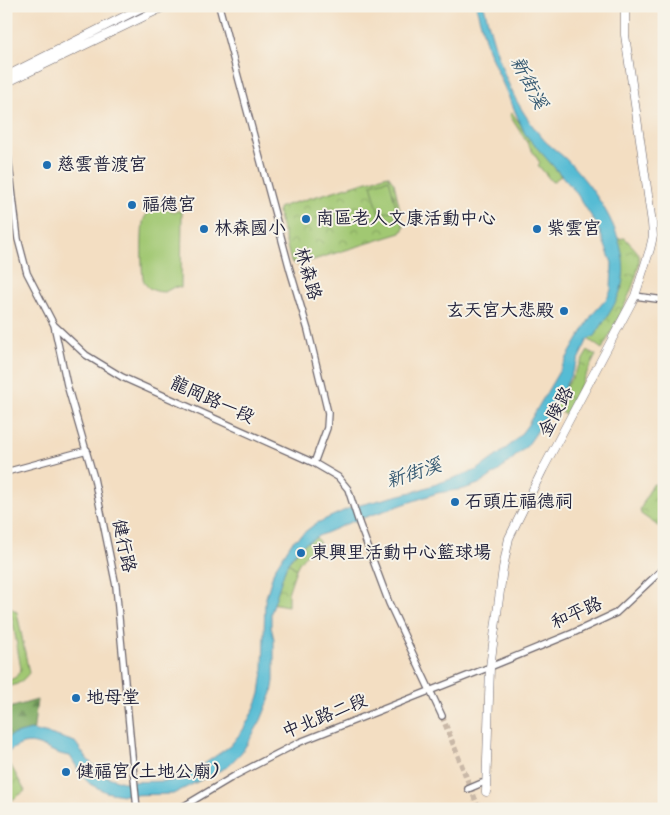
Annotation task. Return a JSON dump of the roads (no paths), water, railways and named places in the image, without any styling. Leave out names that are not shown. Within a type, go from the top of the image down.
[{"type":"main road","points":[[6,76],[145,6]]},
{"type":"main road","points":[[6,84],[166,6]]},
{"type":"main road","name":"金陵路","points":[[486,792],[490,667],[502,568],[509,538],[543,469],[635,296],[650,249],[652,236],[647,186],[625,36],[624,6]]},
{"type":"street","name":"林森路","points":[[220,6],[290,270],[308,330],[328,413],[327,428],[314,463]]},
{"type":"street","points":[[6,139],[18,239],[27,273],[54,325]]},
{"type":"street","points":[[635,296],[664,300]]},
{"type":"street","name":"龍岡路一段","points":[[54,325],[86,355],[122,377],[314,463],[338,477],[348,489],[359,523],[390,602],[430,690]]},
{"type":"street","name":"健行路","points":[[54,325],[67,385],[94,478],[116,586],[137,809]]},
{"type":"street","points":[[6,472],[86,450]]},
{"type":"street","name":"和平路","points":[[490,667],[616,613],[664,568]]},
{"type":"street","name":"中北路二段","points":[[179,809],[244,771],[300,742],[490,667]]},
{"type":"street","points":[[430,690],[442,716]]},
{"type":"street","points":[[468,790],[482,783]]},
{"type":"water","name":"新街溪","points":[[476,6],[484,6],[504,73],[522,110],[540,136],[565,158],[589,185],[610,218],[622,253],[624,271],[619,295],[595,336],[588,339],[563,391],[527,446],[500,470],[481,483],[464,489],[437,493],[351,522],[316,537],[304,544],[294,554],[284,572],[271,613],[271,627],[274,639],[274,681],[272,693],[261,720],[249,741],[241,753],[227,767],[173,794],[123,795],[106,792],[90,784],[83,777],[70,756],[31,743],[16,747],[6,754],[6,739],[12,735],[31,730],[75,742],[88,760],[105,776],[123,782],[171,781],[194,771],[230,746],[243,730],[254,709],[260,694],[263,671],[265,601],[274,570],[292,542],[315,524],[352,507],[416,491],[477,470],[515,441],[527,426],[592,315],[608,297],[611,290],[612,263],[597,225],[575,191],[525,134],[488,50]]},
{"type":"tunnel","points":[[442,716],[479,809]]},
{"type":"railway","points":[[658,809],[664,804]]},
{"type":"place","name":"慈雲普渡宮","points":[[47,165]]},
{"type":"place","name":"福德宮","points":[[132,205]]},
{"type":"place","name":"南區老人文康活動中心","points":[[306,219]]},
{"type":"place","name":"林森國小","points":[[204,229]]},
{"type":"place","name":"紫雲宮","points":[[537,229]]},
{"type":"place","name":"玄天宮大悲殿","points":[[564,311]]},
{"type":"place","name":"石頭庄福德祠","points":[[455,502]]},
{"type":"place","name":"東興里活動中心籃球場","points":[[301,553]]},
{"type":"place","name":"地母堂","points":[[76,698]]},
{"type":"place","name":"健福宮(土地公廟)","points":[[66,772]]}]
